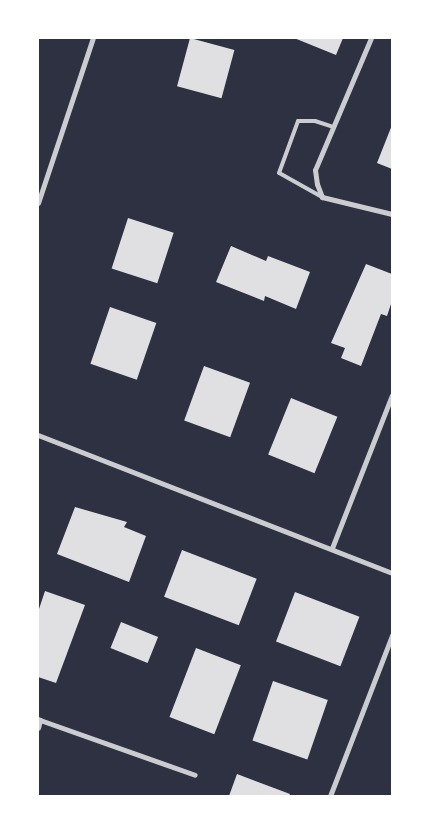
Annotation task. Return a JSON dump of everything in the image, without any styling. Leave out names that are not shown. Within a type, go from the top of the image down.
[{"type":"street","points":[[38,202],[92,38]]},
{"type":"street","points":[[370,38],[315,170],[322,197],[392,214]]},
{"type":"street","points":[[332,548],[392,395]]},
{"type":"street","points":[[38,435],[332,548],[392,573]]},
{"type":"street","points":[[330,796],[392,635]]},
{"type":"street","points":[[38,728],[39,720],[195,775]]},
{"type":"lane","points":[[322,197],[279,173],[298,121],[315,121],[333,127]]},
{"type":"building","points":[[190,38],[234,50],[221,98],[177,86]]},
{"type":"building","points":[[294,38],[343,38],[336,55]]},
{"type":"building","points":[[392,125],[392,169],[377,163]]},
{"type":"building","points":[[128,218],[174,233],[157,283],[112,268]]},
{"type":"building","points":[[231,246],[266,261],[268,256],[310,272],[296,309],[265,296],[264,301],[216,282]]},
{"type":"building","points":[[366,264],[392,274],[392,301],[387,316],[381,314],[361,366],[341,358],[345,348],[331,343]]},
{"type":"building","points":[[110,307],[156,323],[137,380],[90,364]]},
{"type":"building","points":[[204,366],[250,383],[230,437],[184,421]]},
{"type":"building","points":[[291,398],[337,417],[315,473],[268,455]]},
{"type":"building","points":[[75,507],[127,522],[124,527],[146,536],[129,582],[57,554]]},
{"type":"building","points":[[182,550],[257,579],[239,625],[164,597]]},
{"type":"building","points":[[45,591],[85,605],[56,683],[38,677],[38,612]]},
{"type":"building","points":[[295,592],[359,617],[340,666],[276,641]]},
{"type":"building","points":[[121,622],[158,637],[148,663],[111,648]]},
{"type":"building","points":[[196,648],[241,665],[214,734],[169,717]]},
{"type":"building","points":[[273,681],[328,700],[307,759],[252,741]]},
{"type":"building","points":[[237,774],[290,794],[289,796],[229,796]]}]
